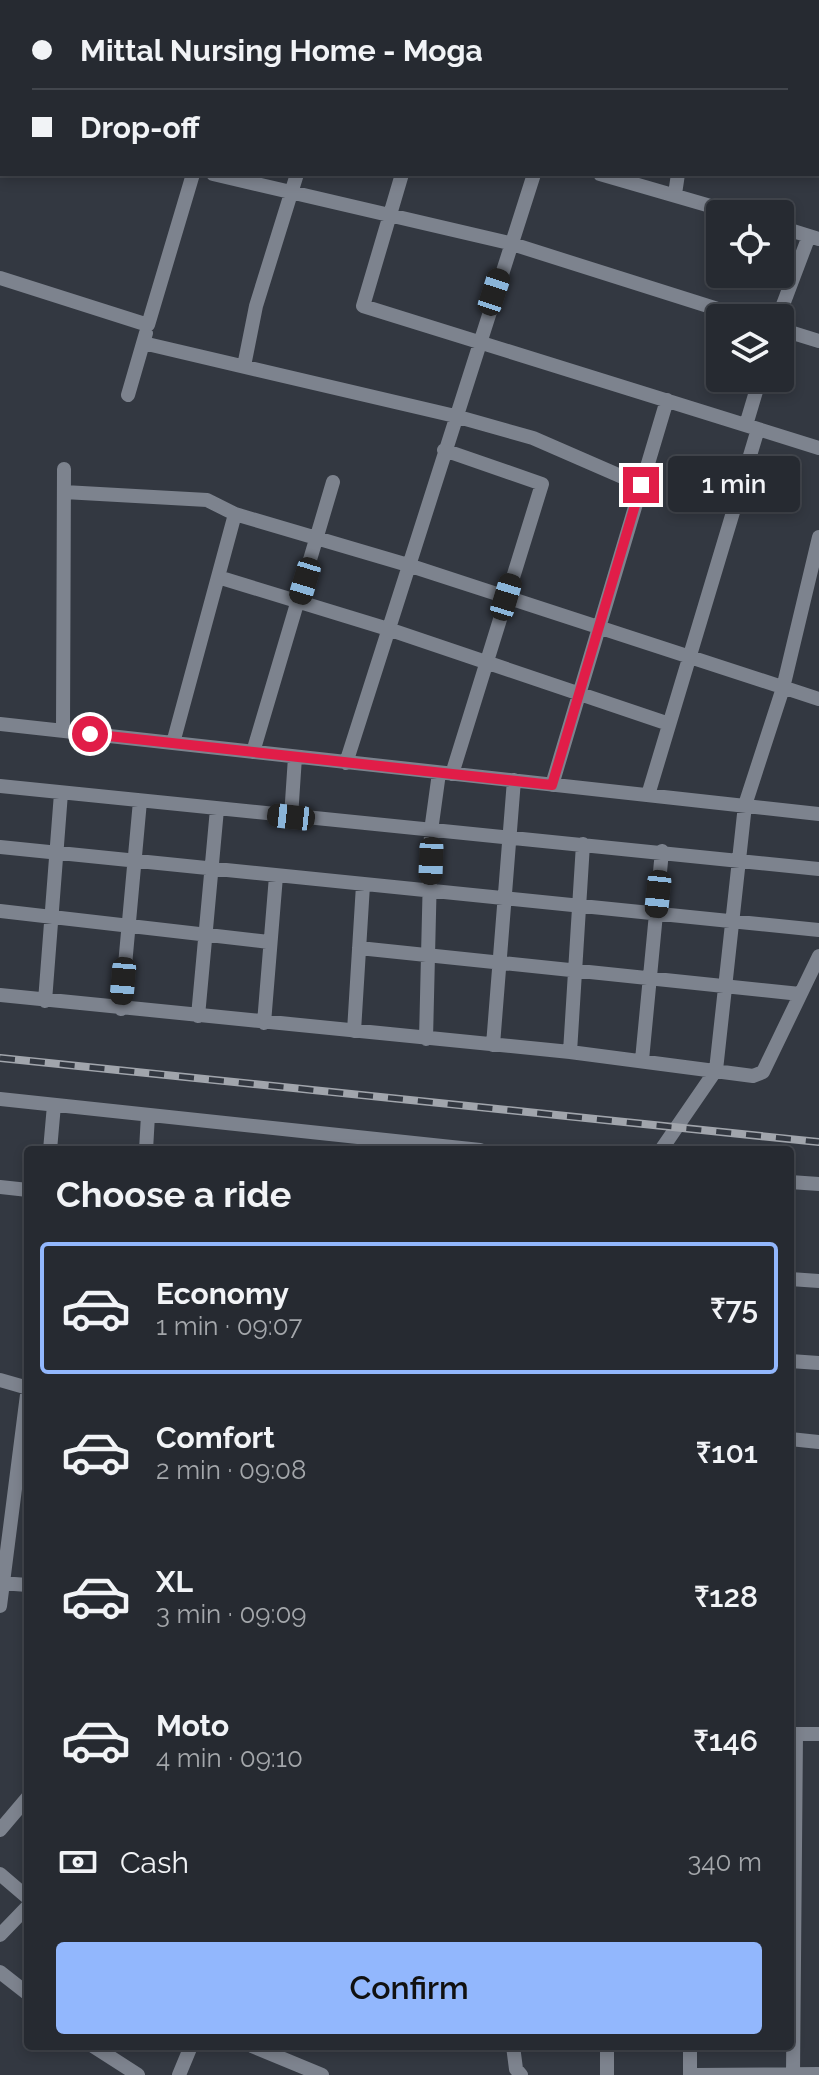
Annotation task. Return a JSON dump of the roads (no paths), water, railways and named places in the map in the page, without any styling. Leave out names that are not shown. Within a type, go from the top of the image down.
[{"type":"street","points":[[128,395],[192,176]]},
{"type":"street","points":[[222,176],[509,243],[706,305]]},
{"type":"street","points":[[244,366],[256,306],[296,176]]},
{"type":"street","points":[[401,176],[363,306],[819,448]]},
{"type":"street","points":[[346,763],[509,243],[533,176]]},
{"type":"street","points":[[608,176],[706,204]]},
{"type":"street","points":[[675,194],[678,176]]},
{"type":"street","points":[[784,304],[814,238],[794,232]]},
{"type":"street","points":[[0,278],[148,325]]},
{"type":"street","points":[[794,333],[819,341]]},
{"type":"street","points":[[143,343],[455,416],[533,438],[641,485]]},
{"type":"street","points":[[648,795],[752,427],[758,392]]},
{"type":"street","points":[[552,785],[667,400]]},
{"type":"street","points":[[426,1039],[431,831],[446,773],[486,663],[542,484],[444,450]]},
{"type":"street","points":[[63,731],[64,469]]},
{"type":"street","points":[[253,752],[333,482]]},
{"type":"street","points":[[64,492],[207,500],[235,514],[408,565],[819,699]]},
{"type":"street","points":[[173,743],[235,514]]},
{"type":"street","points":[[664,1146],[716,1070],[745,805],[783,688],[819,537]]},
{"type":"street","points":[[218,577],[388,629],[669,724]]},
{"type":"street","points":[[0,724],[819,814]]},
{"type":"street","points":[[291,817],[295,757]]},
{"type":"street","points":[[493,1045],[514,780]]},
{"type":"street","points":[[0,786],[431,831],[739,858],[819,869]]},
{"type":"street","points":[[45,1001],[61,793]]},
{"type":"street","points":[[121,1009],[140,801]]},
{"type":"street","points":[[198,1016],[217,809]]},
{"type":"street","points":[[570,1052],[583,844]]},
{"type":"street","points":[[0,847],[819,930]]},
{"type":"street","points":[[642,1060],[662,851]]},
{"type":"street","points":[[264,1023],[276,876]]},
{"type":"street","points":[[354,1031],[363,885]]},
{"type":"street","points":[[0,911],[269,942]]},
{"type":"street","points":[[359,948],[800,994]]},
{"type":"street","points":[[0,995],[570,1052],[716,1070],[747,1077],[763,1072],[819,956]]},
{"type":"street","points":[[0,1099],[430,1146]]},
{"type":"street","points":[[50,1146],[54,1105]]},
{"type":"street","points":[[146,1146],[148,1115]]},
{"type":"street","points":[[794,1182],[819,1184]]},
{"type":"street","points":[[0,1187],[24,1190]]},
{"type":"street","points":[[794,1279],[819,1281]]},
{"type":"street","points":[[794,1361],[819,1363]]},
{"type":"street","points":[[0,1380],[24,1387]]},
{"type":"street","points":[[0,1606],[24,1417]]},
{"type":"street","points":[[794,1439],[819,1442]]},
{"type":"street","points":[[1,1583],[24,1585]]},
{"type":"street","points":[[794,1734],[819,1734]]},
{"type":"street","points":[[0,1830],[24,1802]]},
{"type":"street","points":[[0,1874],[24,1895]]},
{"type":"street","points":[[0,1935],[24,1910]]},
{"type":"street","points":[[0,1972],[24,1991]]},
{"type":"street","points":[[99,2050],[138,2075]]},
{"type":"street","points":[[179,2075],[189,2050]]},
{"type":"street","points":[[514,2050],[516,2069],[521,2075]]},
{"type":"street","points":[[607,2050],[607,2075]]},
{"type":"street","points":[[691,2050],[696,2075],[819,2074]]},
{"type":"street","points":[[793,2050],[793,2074]]},
{"type":"street","points":[[278,2052],[322,2075]]},
{"type":"railway","points":[[0,1058],[819,1142]]}]
